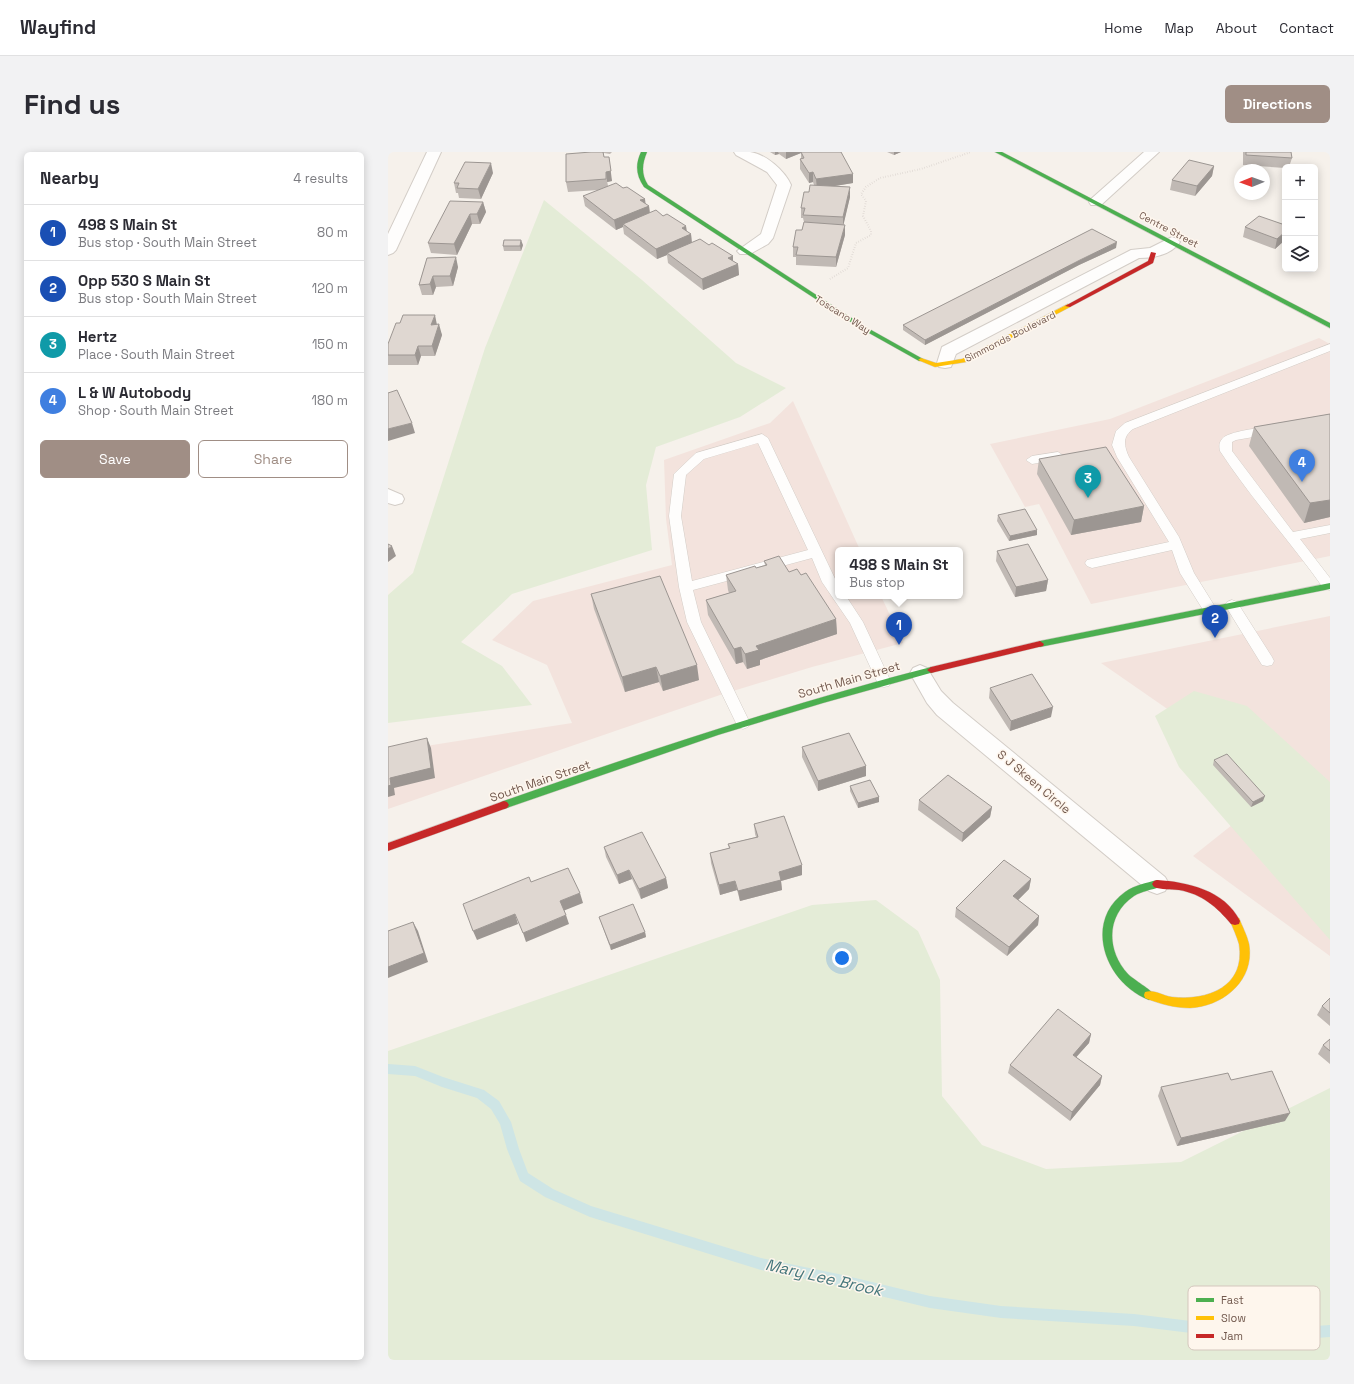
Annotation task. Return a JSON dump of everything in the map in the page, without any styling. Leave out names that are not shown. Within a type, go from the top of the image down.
[{"type":"main road","name":"Toscano Way","points":[[644,152],[639,161],[638,172],[640,179],[646,186],[862,327],[931,366],[939,366],[945,363]]},
{"type":"main road","name":"Centre Street","points":[[998,152],[1096,202],[1330,326]]},
{"type":"main road","name":"South Main Street","points":[[388,847],[743,723],[884,682],[1066,639],[1329,586]]},
{"type":"main road","points":[[1157,884],[1180,885],[1203,892],[1222,905],[1237,922],[1245,941],[1246,962],[1240,980],[1225,995],[1205,1003],[1181,1005],[1157,1000],[1136,988],[1119,972],[1109,953],[1106,934],[1110,915],[1121,900],[1137,889],[1157,884]]},
{"type":"street","points":[[388,250],[434,152]]},
{"type":"street","points":[[740,152],[776,172],[782,178],[784,185],[768,235],[763,241],[745,251]]},
{"type":"street","points":[[1096,202],[1152,152]]},
{"type":"street","name":"Simmonds Boulevard","points":[[945,363],[948,351],[1136,253],[1153,253],[1172,242]]},
{"type":"street","name":"S J Skeen Circle","points":[[920,673],[934,696],[945,709],[1157,884]]},
{"type":"lane","points":[[1210,610],[1187,574],[1173,537],[1123,457],[1118,444],[1122,431],[1129,426],[1330,347]]},
{"type":"lane","points":[[1286,427],[1233,437],[1227,440],[1225,445],[1226,451],[1290,537],[1311,561],[1329,586]]},
{"type":"lane","points":[[743,723],[694,622],[686,587],[675,516],[680,474],[700,456],[762,438],[835,591]]},
{"type":"lane","points":[[1103,447],[1118,444]]},
{"type":"lane","points":[[1032,460],[1071,453]]},
{"type":"lane","points":[[1290,537],[1330,529]]},
{"type":"lane","points":[[1092,563],[1176,545]]},
{"type":"lane","points":[[686,587],[816,552]]},
{"type":"lane","points":[[840,599],[856,622],[884,682]]},
{"type":"lane","points":[[1232,605],[1267,661]]},
{"type":"path","points":[[806,290],[845,272],[849,268],[856,244],[871,235],[871,231],[863,216],[866,201],[861,194],[870,184],[887,175],[921,170],[971,152]]},
{"type":"shaded area","points":[[1319,338],[1330,344],[1330,556],[1091,604],[1039,504],[1025,507],[990,444],[1110,419]]},
{"type":"shaded area","points":[[793,401],[859,547],[835,547],[835,599],[882,599],[903,643],[812,667],[720,695],[388,809],[388,752],[572,723],[547,665],[492,640],[533,601],[672,565],[666,519],[664,460],[770,423]]},
{"type":"shaded area","points":[[1330,616],[1330,956],[1193,856],[1280,787],[1101,663]]},
{"type":"green space","points":[[544,200],[642,280],[736,363],[786,388],[740,417],[656,447],[646,485],[652,550],[512,594],[461,642],[502,666],[532,705],[388,723],[388,595],[413,573],[485,348]]},
{"type":"green space","points":[[1194,691],[1247,706],[1330,782],[1330,940],[1179,767],[1155,716]]},
{"type":"green space","points":[[876,900],[918,931],[940,980],[942,1096],[982,1145],[1046,1169],[1181,1162],[1330,1088],[1330,1360],[388,1360],[388,1051],[812,905]]},
{"type":"building","points":[[603,152],[604,157],[609,157],[611,171],[606,172],[606,179],[566,182],[566,154]]},
{"type":"building","points":[[801,152],[841,152],[853,174],[816,179],[813,172],[809,173],[800,159],[804,158]]},
{"type":"building","points":[[1246,152],[1291,152],[1292,158],[1246,155]]},
{"type":"building","points":[[1189,160],[1214,166],[1197,186],[1172,180]]},
{"type":"building","points":[[465,162],[491,163],[478,189],[457,188],[459,183],[454,183]]},
{"type":"building","points":[[616,183],[623,188],[627,187],[645,199],[640,200],[649,206],[614,220],[583,196]]},
{"type":"building","points":[[810,185],[850,187],[843,217],[803,215],[805,208],[801,208],[804,192],[809,192]]},
{"type":"building","points":[[450,201],[483,202],[477,214],[470,214],[454,244],[428,243]]},
{"type":"building","points":[[656,210],[663,216],[667,214],[686,226],[682,228],[691,234],[656,249],[623,224]]},
{"type":"building","points":[[1259,216],[1282,224],[1282,235],[1277,239],[1245,227]]},
{"type":"building","points":[[804,222],[845,225],[836,257],[796,255],[798,247],[793,247],[796,230],[802,230]]},
{"type":"building","points":[[1092,229],[1117,242],[925,340],[903,325]]},
{"type":"building","points":[[700,239],[709,245],[712,243],[733,256],[728,258],[738,264],[702,279],[667,253]]},
{"type":"building","points":[[504,240],[521,240],[520,246],[503,246]]},
{"type":"building","points":[[456,257],[450,276],[433,276],[430,284],[419,285],[427,258]]},
{"type":"building","points":[[403,315],[435,315],[431,325],[439,324],[432,346],[418,346],[415,355],[388,355],[388,344],[396,323],[400,323]]},
{"type":"building","points":[[397,390],[412,423],[388,429],[388,393]]},
{"type":"building","points":[[1330,414],[1330,500],[1310,503],[1254,427]]},
{"type":"building","points":[[1106,447],[1144,506],[1074,520],[1039,459]]},
{"type":"building","points":[[1025,509],[1037,530],[1010,536],[998,515]]},
{"type":"building","points":[[1028,544],[1048,580],[1016,587],[997,551]]},
{"type":"building","points":[[779,556],[789,572],[797,569],[801,575],[806,573],[836,619],[756,646],[759,650],[745,654],[741,647],[734,649],[706,600],[736,591],[726,575],[755,566],[756,568],[767,565],[764,561]]},
{"type":"building","points":[[660,576],[697,665],[660,676],[656,667],[622,677],[591,594]]},
{"type":"building","points":[[1032,674],[1053,707],[1011,721],[990,688]]},
{"type":"building","points":[[849,733],[866,766],[818,781],[802,747]]},
{"type":"building","points":[[427,738],[431,768],[390,778],[391,785],[388,786],[388,747]]},
{"type":"building","points":[[1227,754],[1265,796],[1253,802],[1214,760]]},
{"type":"building","points":[[948,775],[992,807],[963,833],[919,800]]},
{"type":"building","points":[[870,780],[879,797],[858,803],[850,786]]},
{"type":"building","points":[[784,816],[802,865],[779,872],[781,880],[738,891],[735,881],[719,885],[710,853],[730,848],[728,844],[758,837],[754,824]]},
{"type":"building","points":[[642,832],[666,878],[639,889],[629,870],[617,875],[604,847]]},
{"type":"building","points":[[1004,860],[1031,879],[1013,896],[1039,916],[1009,947],[956,908]]},
{"type":"building","points":[[568,868],[580,893],[560,901],[566,915],[523,933],[515,914],[473,931],[463,904],[529,877],[531,882]]},
{"type":"building","points":[[633,904],[645,932],[610,945],[599,917]]},
{"type":"building","points":[[413,922],[424,953],[388,967],[388,931]]},
{"type":"building","points":[[1330,998],[1330,1013],[1322,1006]]},
{"type":"building","points":[[1058,1009],[1091,1034],[1073,1055],[1102,1076],[1072,1112],[1010,1065]]},
{"type":"building","points":[[1330,1039],[1330,1051],[1323,1045]]},
{"type":"building","points":[[1272,1071],[1290,1113],[1181,1138],[1161,1087],[1228,1073],[1231,1080]]},
{"type":"waterway","name":"Mary Lee Brook","points":[[388,1069],[415,1071],[442,1082],[480,1094],[495,1105],[505,1122],[513,1149],[524,1177],[549,1193],[590,1211],[761,1264],[843,1281],[930,1302],[1001,1312],[1134,1320],[1188,1327]]},
{"type":"waterway","name":"Mary Lee Brook","points":[[1320,1332],[1330,1331]]},
{"type":"traffic: fast","points":[[644,152],[639,169],[643,182],[646,186],[862,327],[921,360]]},
{"type":"traffic: fast","points":[[998,152],[1330,326]]},
{"type":"traffic: fast","points":[[1040,644],[1330,586]]},
{"type":"traffic: fast","points":[[504,805],[716,732],[877,684],[931,670]]},
{"type":"traffic: fast","points":[[1149,995],[1124,977],[1115,965],[1109,951],[1107,937],[1108,922],[1115,909],[1126,897],[1133,892],[1157,884]]},
{"type":"traffic: slow","points":[[921,360],[935,365],[964,361],[1068,306]]},
{"type":"traffic: slow","points":[[1149,995],[1170,1002],[1191,1003],[1210,999],[1226,991],[1238,979],[1244,963],[1244,944],[1235,921]]},
{"type":"traffic: jam","points":[[1068,306],[1151,262],[1153,253]]},
{"type":"traffic: jam","points":[[931,670],[1040,644]]},
{"type":"traffic: jam","points":[[388,847],[504,805]]},
{"type":"traffic: jam","points":[[1157,884],[1181,887],[1201,892],[1218,903],[1235,921]]},
{"type":"place","name":"L & W Autobody","points":[[1302,482]]},
{"type":"place","name":"Hertz","points":[[1088,498]]},
{"type":"place","name":"Opp 530 S Main St","points":[[1215,638]]},
{"type":"place","name":"498 S Main St","points":[[899,645]]}]
